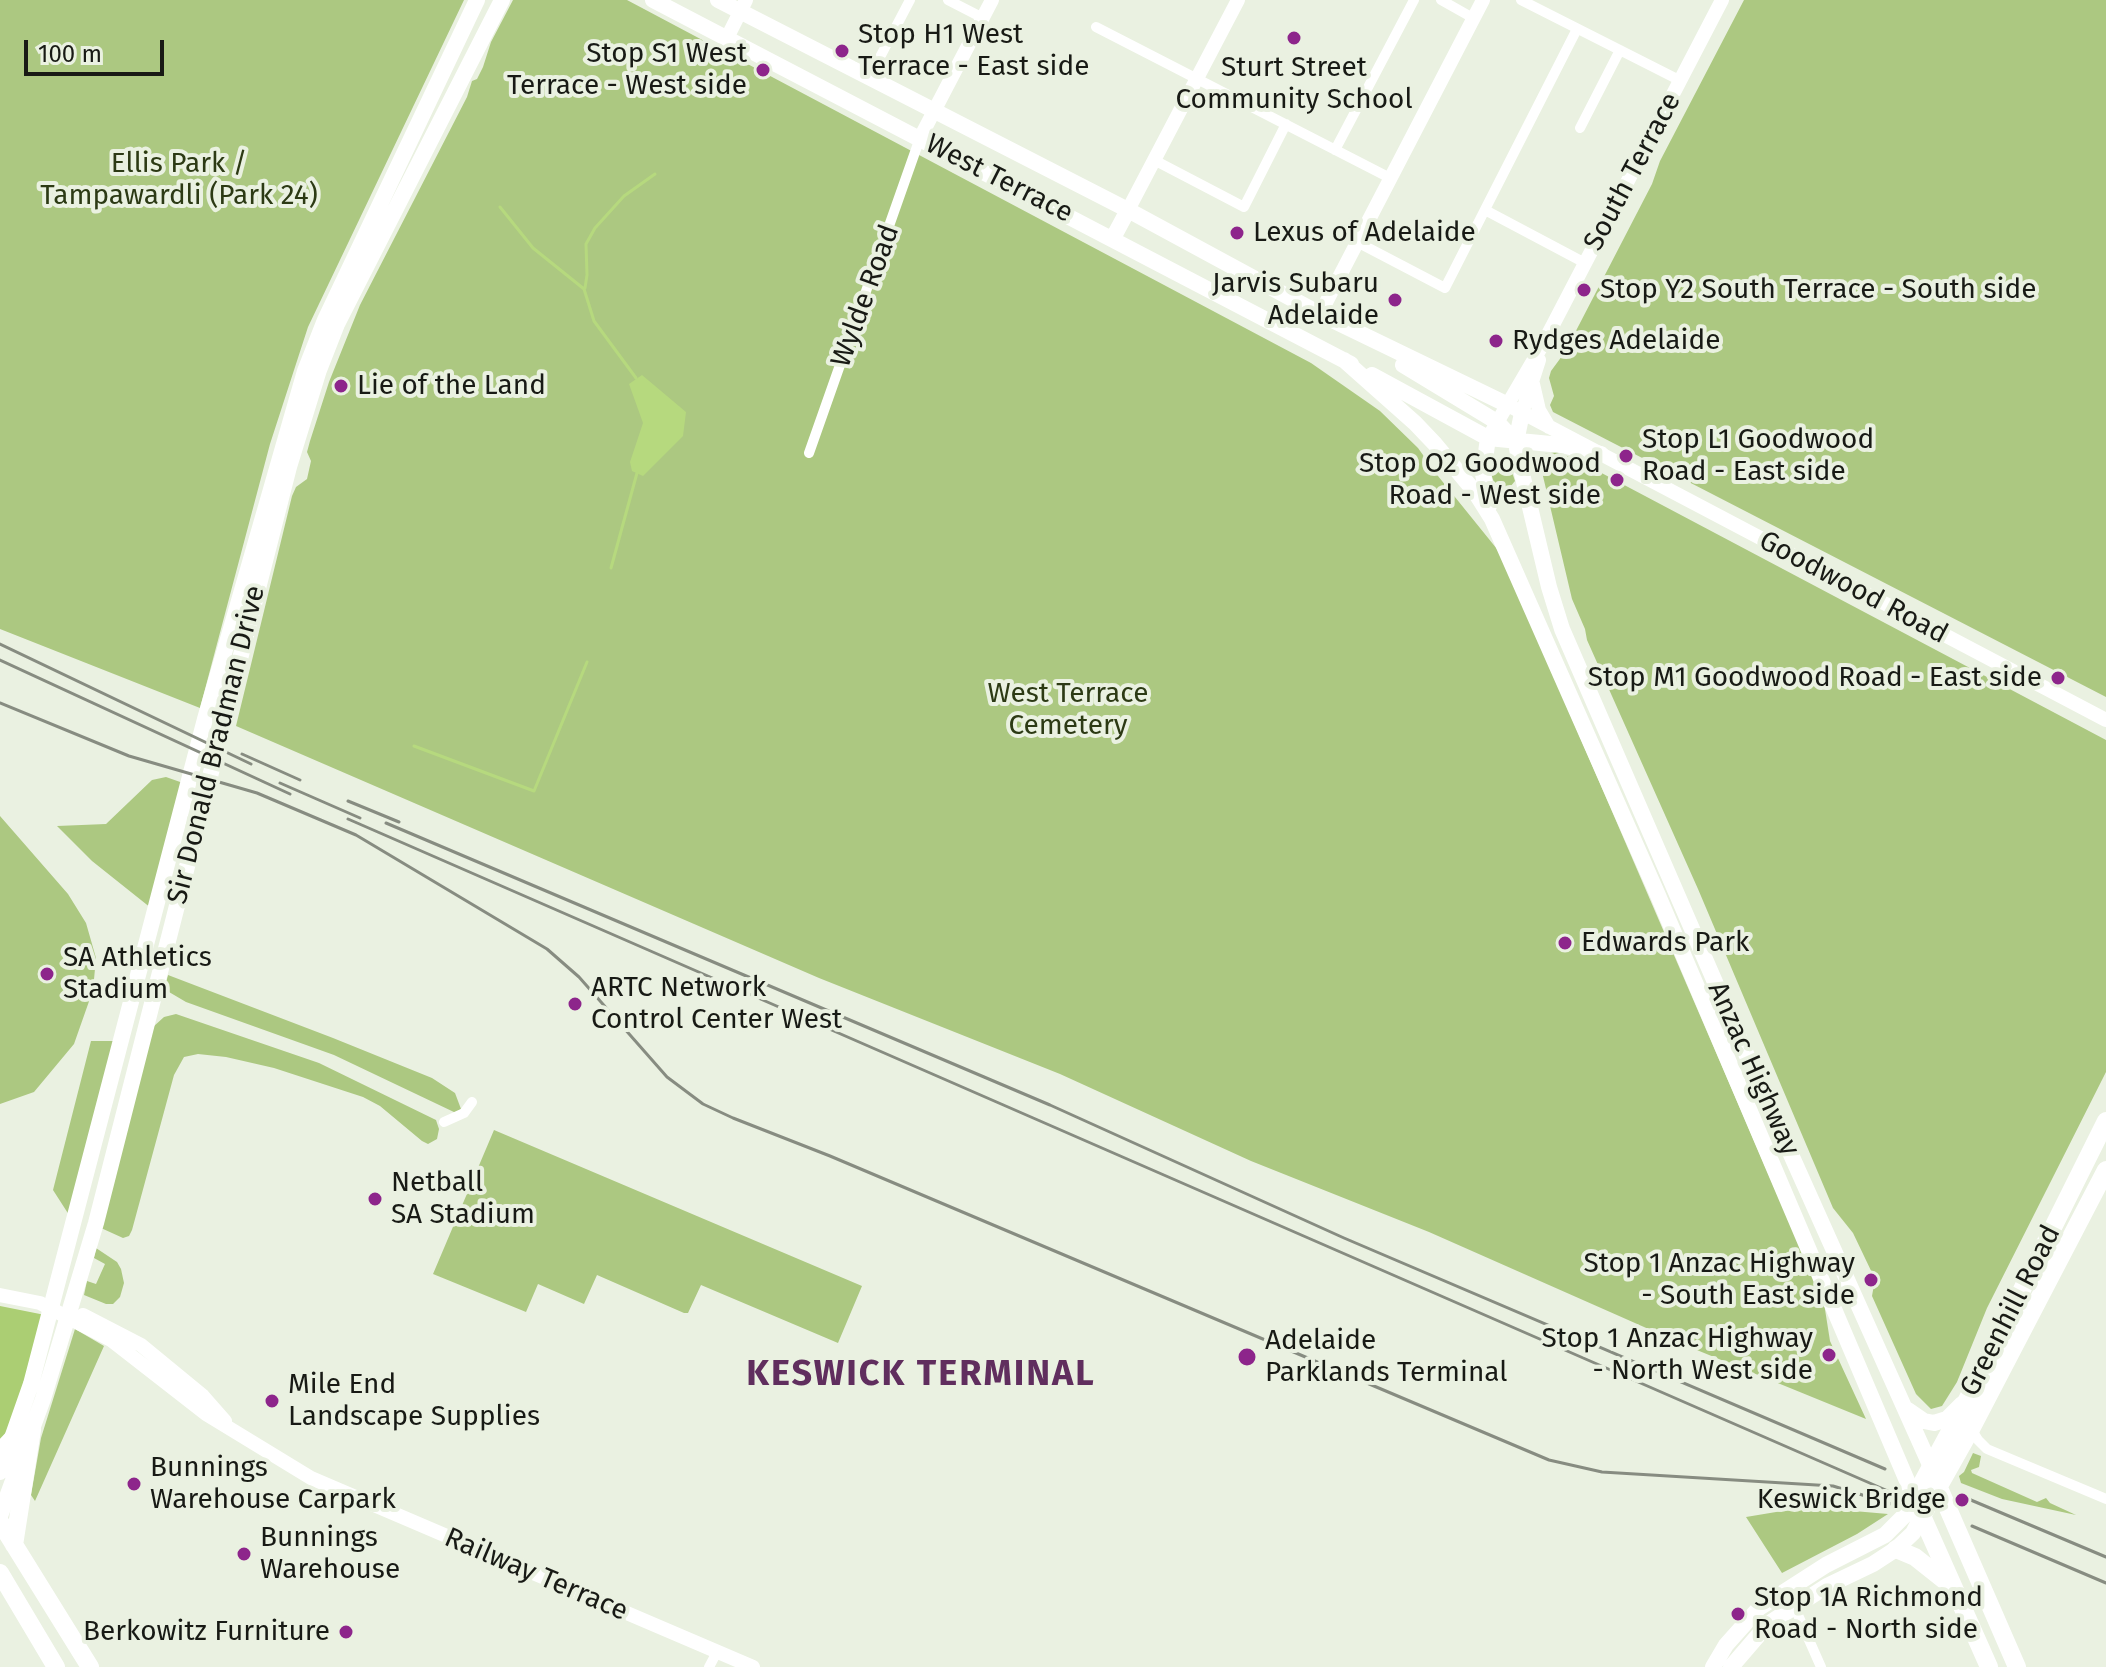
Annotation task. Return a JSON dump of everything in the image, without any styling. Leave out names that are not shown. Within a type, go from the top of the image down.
[{"type":"highway","name":"Greenhill Road","points":[[1914,1498],[1938,1459],[2106,1121]]},
{"type":"highway","name":"Greenhill Road","points":[[1922,1528],[1939,1486],[1938,1459],[1971,1429],[2106,1168]]},
{"type":"highway","points":[[2066,1201],[2074,1205],[2092,1177],[2106,1168]]},
{"type":"highway","points":[[14,1545],[32,1430]]},
{"type":"highway","points":[[1939,1486],[2017,1667]]},
{"type":"highway","points":[[0,1519],[90,1667]]},
{"type":"highway","name":"Anzac Highway","points":[[1922,1528],[1989,1667]]},
{"type":"highway","points":[[1896,1549],[1915,1557],[1954,1589]]},
{"type":"highway","points":[[0,1573],[56,1667]]},
{"type":"main road","name":"Sir Donald Bradman Drive","points":[[0,1472],[48,1319],[205,719],[305,371],[325,320],[477,0]]},
{"type":"main road","name":"Sir Donald Bradman Drive","points":[[0,1519],[66,1326],[96,1223],[222,723],[289,467],[319,370],[337,324],[502,0]]},
{"type":"main road","name":"West Terrace","points":[[653,0],[1113,238],[1488,438],[1516,442]]},
{"type":"main road","name":"West Terrace","points":[[718,0],[744,6],[869,78],[1128,210],[1320,314],[1506,404]]},
{"type":"main road","points":[[920,138],[992,0]]},
{"type":"main road","points":[[1113,238],[1236,0]]},
{"type":"main road","points":[[1320,314],[1483,0]]},
{"type":"main road","name":"South Terrace","points":[[1488,438],[1543,344],[1722,0]]},
{"type":"main road","points":[[727,38],[744,6]]},
{"type":"main road","name":"West Terrace","points":[[1320,314],[1497,422],[1516,442]]},
{"type":"main road","name":"South Terrace","points":[[1522,413],[1543,344]]},
{"type":"main road","name":"West Terrace","points":[[1344,360],[1435,444],[1467,481],[1492,519]]},
{"type":"main road","points":[[1532,383],[1539,410],[1549,427]]},
{"type":"main road","name":"Goodwood Road","points":[[1506,404],[2106,720]]},
{"type":"main road","name":"Anzac Highway","points":[[1522,413],[1516,442],[1544,570],[1562,629],[1774,1117],[1906,1409],[1938,1459]]},
{"type":"main road","points":[[1488,438],[1483,474],[1492,519]]},
{"type":"main road","name":"Goodwood Road","points":[[1516,442],[1561,445],[1601,454]]},
{"type":"main road","name":"Anzac Highway","points":[[1492,519],[1756,1126],[1914,1498],[1922,1528]]},
{"type":"main road","points":[[1756,1126],[1774,1117]]},
{"type":"main road","name":"Railway Terrace","points":[[0,1286],[42,1297],[91,1318],[141,1345],[203,1396],[236,1434]]},
{"type":"main road","name":"Railway Terrace","points":[[0,1295],[40,1303],[111,1340],[206,1414],[311,1478],[753,1667]]},
{"type":"main road","points":[[1906,1409],[1924,1421],[1934,1423],[1947,1419],[1967,1400]]},
{"type":"main road","points":[[1713,1667],[1741,1626],[1759,1608],[1826,1565],[1885,1535],[1902,1520],[1914,1498]]},
{"type":"main road","points":[[1731,1667],[1768,1624],[1896,1549],[1922,1528]]},
{"type":"main road","points":[[1783,1592],[1794,1606]]},
{"type":"street","points":[[869,78],[910,0]]},
{"type":"street","points":[[948,0],[983,18]]},
{"type":"street","points":[[1335,150],[1414,0]]},
{"type":"street","points":[[1441,0],[1473,18]]},
{"type":"street","points":[[1521,0],[1681,81]]},
{"type":"street","points":[[1096,27],[1390,178]]},
{"type":"street","points":[[1357,242],[1445,288],[1577,29]]},
{"type":"street","points":[[1580,128],[1620,50]]},
{"type":"street","points":[[1154,160],[1244,207],[1286,124]]},
{"type":"street","name":"Wylde Road","points":[[809,453],[920,138]]},
{"type":"street","points":[[1485,210],[1585,263]]},
{"type":"street","points":[[444,1122],[464,1113],[472,1102]]},
{"type":"street","points":[[1971,1429],[1987,1449],[2106,1499]]},
{"type":"street","points":[[1794,1606],[1821,1667]]},
{"type":"street","points":[[709,1667],[717,1652]]},
{"type":"green space","name":"Ellis Park / Tampawardli (Park 24)","points":[[0,0],[464,0],[308,327],[270,444],[200,708],[0,629]]},
{"type":"green space","name":"West Terrace Cemetery","points":[[513,0],[627,0],[1311,363],[1380,411],[1418,448],[1501,554],[1824,1303],[1830,1341],[1866,1419],[1687,1346],[1429,1232],[1251,1161],[1060,1074],[819,978],[236,726],[292,496],[296,487],[307,479],[311,461],[307,452],[329,382],[360,305],[467,97],[472,81],[477,79],[491,42]]},
{"type":"green space","points":[[1744,0],[2106,0],[2106,697],[1553,412],[1550,405],[1554,396],[1549,378],[1551,371],[1565,352]]},
{"type":"green space","points":[[1557,452],[2106,740],[2106,1072],[1987,1308],[1957,1382],[1942,1406],[1931,1409],[1916,1394],[1872,1296],[1875,1279],[1853,1233],[1833,1208],[1698,889],[1587,640],[1572,599],[1538,455]]},
{"type":"green space","points":[[1510,466],[1515,481],[1500,499],[1490,471]]},
{"type":"green space","points":[[166,777],[183,783],[151,908],[92,861],[57,826],[106,824],[152,780]]},
{"type":"green space","name":"SA Athletics Stadium","points":[[0,816],[68,894],[86,923],[96,958],[93,990],[74,1044],[34,1092],[0,1104]]},
{"type":"green space","points":[[168,975],[432,1078],[455,1093],[461,1109],[456,1113],[334,1055],[186,1002],[169,992],[166,983]]},
{"type":"green space","points":[[176,1014],[319,1063],[436,1120],[439,1129],[437,1139],[428,1144],[422,1141],[380,1106],[363,1097],[274,1068],[226,1057],[198,1054],[184,1057],[174,1075],[132,1230],[129,1236],[123,1238],[101,1228],[153,1027],[164,1017]]},
{"type":"green space","points":[[91,1041],[114,1041],[71,1218],[53,1190]]},
{"type":"green space","points":[[494,1130],[862,1286],[838,1343],[701,1285],[688,1313],[684,1313],[597,1275],[584,1304],[538,1284],[526,1312],[433,1274]]},
{"type":"green space","points":[[96,1248],[117,1262],[121,1269],[124,1283],[120,1297],[113,1304],[84,1295],[87,1281],[96,1284],[105,1264],[94,1258]]},
{"type":"green space","points":[[75,1329],[104,1346],[35,1501],[31,1495],[41,1438]]},
{"type":"green space","points":[[1973,1453],[1981,1456],[1979,1467],[1971,1470],[1972,1473],[2037,1502],[2046,1498],[2076,1515],[2002,1499],[1961,1483],[1959,1476]]},
{"type":"green space","points":[[1831,1509],[1888,1514],[1782,1573],[1746,1517],[1782,1511]]},
{"type":"shaded area","points":[[642,375],[686,412],[683,436],[643,476],[632,471],[630,462],[643,423],[629,384]]},
{"type":"shaded area","points":[[0,1306],[45,1315],[9,1435],[0,1445]]},
{"type":"waterway","points":[[585,288],[586,244],[595,228],[624,196],[655,174]]},
{"type":"waterway","points":[[500,207],[533,248],[584,289],[594,321],[636,378]]},
{"type":"waterway","points":[[611,568],[637,473]]},
{"type":"waterway","points":[[414,746],[534,791],[587,662]]},
{"type":"railway","points":[[0,644],[251,764]]},
{"type":"railway","points":[[0,660],[290,794]]},
{"type":"railway","points":[[0,703],[129,756],[257,793],[356,835],[547,949],[579,977],[667,1077],[703,1104],[733,1118],[830,1156],[1549,1460],[1602,1472],[1833,1486],[1895,1505]]},
{"type":"railway","points":[[242,754],[300,780]]},
{"type":"railway","points":[[280,783],[360,818]]},
{"type":"railway","points":[[348,801],[399,822]]},
{"type":"railway","points":[[348,819],[1888,1491]]},
{"type":"railway","points":[[386,823],[1050,1105],[1344,1238],[1885,1469]]},
{"type":"railway","points":[[1959,1495],[2106,1557]]},
{"type":"railway","points":[[1972,1526],[2106,1583]]},
{"type":"place","name":"Sturt Street Community School","points":[[1294,38]]},
{"type":"place","name":"Stop H1 West Terrace - East side","points":[[842,51]]},
{"type":"place","name":"Stop S1 West Terrace - West side","points":[[763,70]]},
{"type":"place","name":"Lexus of Adelaide","points":[[1237,233]]},
{"type":"place","name":"Stop Y2 South Terrace - South side","points":[[1584,290]]},
{"type":"place","name":"Jarvis Subaru Adelaide","points":[[1395,300]]},
{"type":"place","name":"Rydges Adelaide","points":[[1496,341]]},
{"type":"place","name":"Lie of the Land","points":[[341,386]]},
{"type":"place","name":"Stop L1 Goodwood Road - East side","points":[[1626,456]]},
{"type":"place","name":"Stop O2 Goodwood Road - West side","points":[[1617,480]]},
{"type":"place","name":"Stop M1 Goodwood Road - East side","points":[[2058,678]]},
{"type":"place","name":"Edwards Park","points":[[1565,943]]},
{"type":"place","name":"SA Athletics Stadium","points":[[47,974]]},
{"type":"place","name":"ARTC Network Control Center West","points":[[575,1004]]},
{"type":"place","name":"Netball SA Stadium","points":[[375,1199]]},
{"type":"place","name":"Stop 1 Anzac Highway - South East side","points":[[1871,1280]]},
{"type":"place","name":"Stop 1 Anzac Highway - North West side","points":[[1829,1355]]},
{"type":"place","name":"Adelaide Parklands Terminal","points":[[1247,1357]]},
{"type":"place","name":"Mile End Landscape Supplies","points":[[272,1401]]},
{"type":"place","name":"Bunnings Warehouse Carpark","points":[[134,1484]]},
{"type":"place","name":"Keswick Bridge","points":[[1962,1500]]},
{"type":"place","name":"Bunnings Warehouse","points":[[244,1554]]},
{"type":"place","name":"Stop 1A Richmond Road - North side","points":[[1738,1614]]},
{"type":"place","name":"Berkowitz Furniture","points":[[346,1632]]},
{"type":"district","name":"KESWICK TERMINAL","points":[[921,1375]]}]
